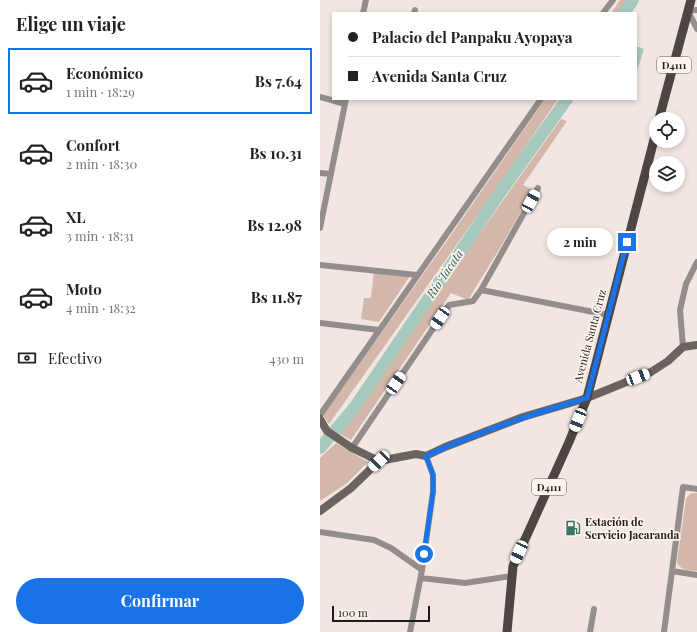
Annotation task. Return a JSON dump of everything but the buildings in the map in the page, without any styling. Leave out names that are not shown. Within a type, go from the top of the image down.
[{"type":"main road","name":"D4111","points":[[661,112],[693,11],[691,0]]},
{"type":"main road","name":"Avenida Santa Cruz","points":[[507,632],[513,566],[570,442],[587,398],[652,148]]},
{"type":"street","points":[[363,12],[366,0]]},
{"type":"street","points":[[604,12],[613,0]]},
{"type":"street","points":[[693,11],[697,29]]},
{"type":"street","points":[[320,97],[332,99]]},
{"type":"street","points":[[320,228],[345,102],[335,100]]},
{"type":"street","points":[[320,415],[540,100]]},
{"type":"street","points":[[320,173],[331,174]]},
{"type":"street","points":[[352,448],[449,305],[473,301],[538,188]]},
{"type":"street","points":[[683,347],[680,310],[686,284],[697,262]]},
{"type":"street","points":[[320,265],[417,275]]},
{"type":"street","points":[[480,290],[609,315]]},
{"type":"street","points":[[320,323],[379,330]]},
{"type":"street","points":[[320,511],[351,488],[379,461],[416,454],[426,456],[445,447],[523,417],[587,398],[651,372],[668,362],[683,347],[697,345]]},
{"type":"street","points":[[320,419],[331,434],[352,448],[379,461]]},
{"type":"street","points":[[410,632],[421,578],[433,492],[433,475],[426,456]]},
{"type":"street","points":[[664,632],[683,487],[697,489]]},
{"type":"street","points":[[320,532],[374,540],[391,548],[422,570]]},
{"type":"street","points":[[672,571],[697,575]]},
{"type":"street","points":[[421,578],[466,583],[512,576]]},
{"type":"street","points":[[590,632],[594,609]]},
{"type":"shaded area","points":[[620,0],[628,0],[620,12],[612,12]]},
{"type":"shaded area","points":[[544,100],[557,100],[499,185],[329,424],[323,415],[451,235]]},
{"type":"shaded area","points":[[561,119],[567,121],[523,185],[533,190],[468,300],[451,293],[351,440],[338,433],[378,381],[443,285]]},
{"type":"shaded area","points":[[374,270],[410,276],[379,322],[361,319],[364,298],[371,298]]},
{"type":"shaded area","points":[[336,443],[368,462],[347,483],[320,501],[320,458]]},
{"type":"shaded area","points":[[692,493],[697,493],[697,571],[683,569],[677,562],[686,499]]},
{"type":"water","points":[[637,46],[644,49],[637,68]]},
{"type":"waterway","name":"Río Tacata","points":[[625,12],[633,0]]},
{"type":"waterway","name":"Río Tacata","points":[[320,448],[354,408],[502,190],[566,100]]},
{"type":"place","name":"Estación de Servicio Jacaranda","points":[[573,528]]},
{"type":"route","points":[[424,554],[433,492],[433,475],[426,456],[445,447],[523,417],[587,398],[627,242]]}]
